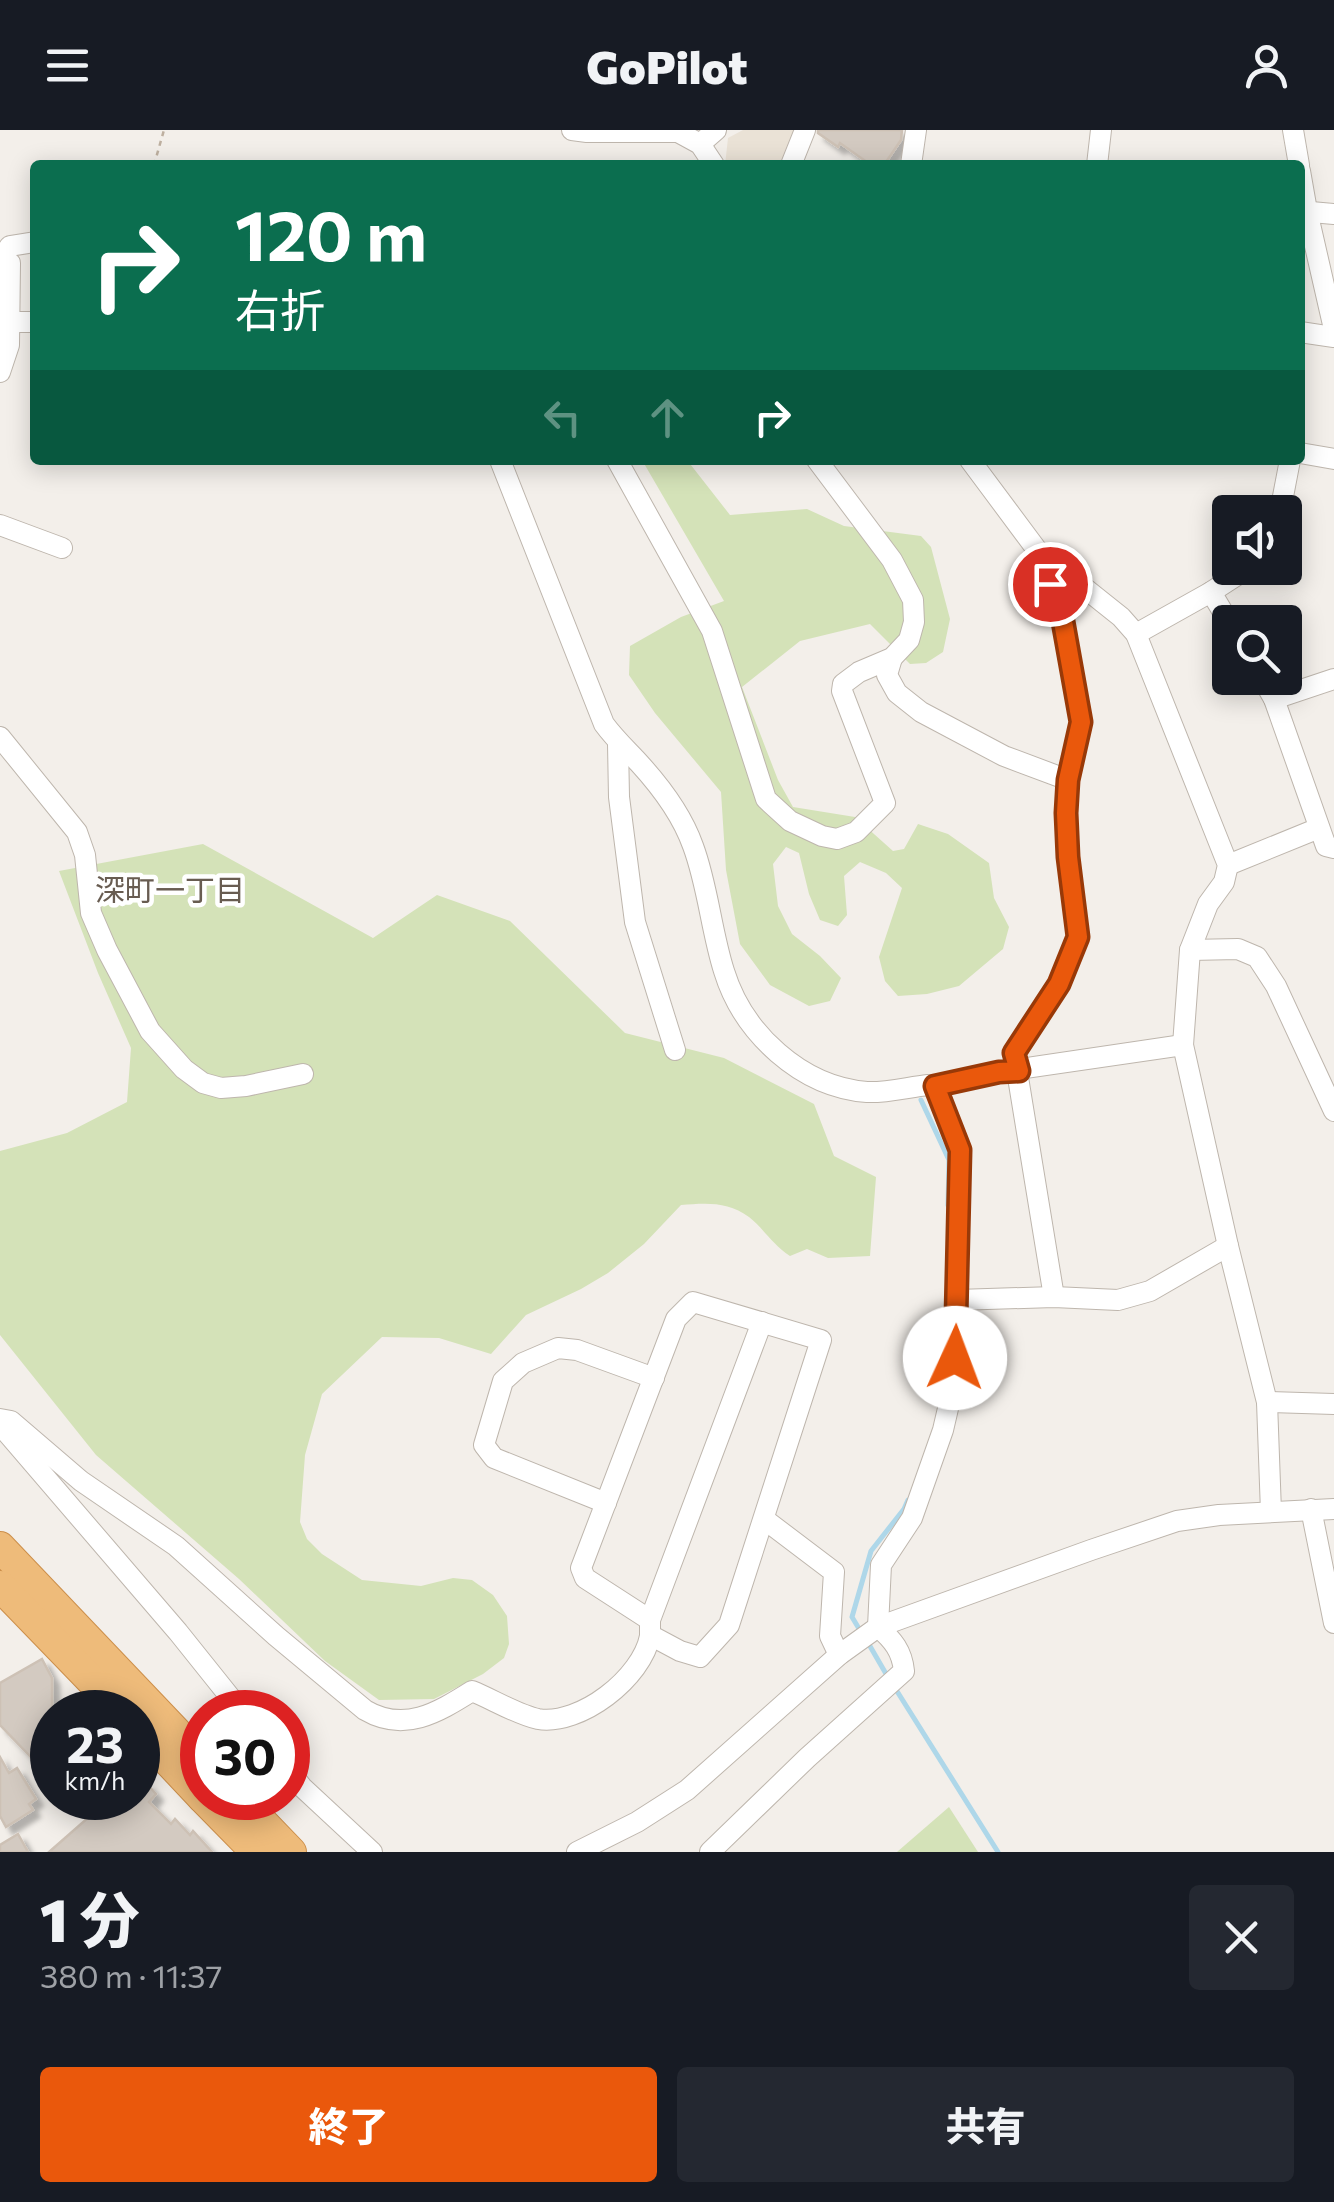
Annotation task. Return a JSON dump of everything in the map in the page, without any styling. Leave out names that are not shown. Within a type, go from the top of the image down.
[{"type":"highway","points":[[0,1547],[180,1736]]},
{"type":"highway","points":[[0,1586],[101,1690]]},
{"type":"highway","points":[[160,1752],[180,1773]]},
{"type":"highway","points":[[225,1820],[256,1852]]},
{"type":"highway","points":[[261,1820],[292,1852]]},
{"type":"street","points":[[572,130],[678,132],[708,137]]},
{"type":"street","points":[[793,160],[804,130]]},
{"type":"street","points":[[912,160],[916,130]]},
{"type":"street","points":[[1098,160],[1101,130]]},
{"type":"street","points":[[1293,130],[1299,160]]},
{"type":"street","points":[[1305,178],[1320,210],[1334,330]]},
{"type":"street","points":[[0,372],[9,345],[5,322],[10,262],[1,256],[10,246],[30,243]]},
{"type":"street","points":[[1305,333],[1334,337]]},
{"type":"street","points":[[1305,454],[1334,459]]},
{"type":"street","points":[[502,465],[604,724],[669,800],[693,845],[725,974],[747,1019],[772,1048],[805,1073],[868,1092],[935,1086],[999,1072],[1183,1045]]},
{"type":"street","points":[[621,465],[712,631],[766,799],[790,821],[822,836],[837,838],[856,832],[884,802],[843,684],[859,672],[892,658],[909,640],[914,622],[913,600],[892,560],[821,465]]},
{"type":"street","points":[[974,465],[1037,550],[1121,616],[1136,634],[1228,865],[1224,882],[1208,904],[1190,950],[1183,1045],[1266,1402],[1271,1512]]},
{"type":"street","points":[[1283,495],[1289,465]]},
{"type":"street","points":[[0,526],[62,548]]},
{"type":"street","points":[[1037,550],[1062,616],[1081,722],[1068,780],[1066,813],[1078,937],[1059,984],[1014,1053],[1054,1297]]},
{"type":"street","points":[[1136,634],[1222,585]]},
{"type":"street","points":[[1211,592],[1219,605]]},
{"type":"street","points":[[892,658],[887,675],[897,693],[921,712],[1004,756],[1068,780]]},
{"type":"street","points":[[1274,699],[1334,679]]},
{"type":"street","points":[[1272,695],[1326,846],[1334,848]]},
{"type":"street","points":[[0,737],[76,832],[85,855],[91,912],[108,950],[150,1031],[184,1069],[203,1083],[221,1088],[303,1074]]},
{"type":"street","points":[[618,744],[619,797],[634,922],[675,1050]]},
{"type":"street","points":[[1228,865],[1319,828]]},
{"type":"street","points":[[1190,950],[1238,950],[1257,957],[1276,986],[1334,1111]]},
{"type":"street","points":[[878,1627],[881,1565],[912,1518],[944,1430],[954,1388],[960,1150],[935,1086]]},
{"type":"street","points":[[957,1300],[1118,1300],[1150,1291],[1228,1246]]},
{"type":"street","points":[[693,1302],[822,1340],[729,1625],[700,1656],[680,1652],[585,1578],[581,1568],[654,1378],[676,1320],[693,1302]]},
{"type":"street","points":[[0,1421],[11,1420],[80,1480],[176,1546],[364,1710],[380,1718],[408,1721],[446,1707],[472,1691],[536,1719],[562,1719],[617,1688],[634,1669],[762,1322]]},
{"type":"street","points":[[606,1503],[494,1458],[484,1445],[503,1381],[523,1363],[558,1348],[577,1350],[654,1378]]},
{"type":"street","points":[[1266,1402],[1334,1404]]},
{"type":"street","points":[[0,1421],[224,1690]]},
{"type":"street","points":[[1311,1509],[1334,1623]]},
{"type":"street","points":[[577,1852],[637,1822],[687,1790],[846,1650],[878,1627],[1177,1521],[1334,1509]]},
{"type":"street","points":[[764,1519],[834,1572],[830,1636],[846,1650]]},
{"type":"street","points":[[710,1852],[806,1758],[904,1671],[899,1650],[878,1627]]},
{"type":"street","points":[[310,1794],[372,1852]]},
{"type":"path","points":[[155,160],[164,130]]},
{"type":"shaded area","points":[[743,130],[816,130],[805,160],[726,160],[728,138]]},
{"type":"green space","points":[[645,465],[691,465],[730,515],[807,509],[844,526],[921,536],[931,547],[950,619],[943,652],[926,663],[910,664],[870,624],[800,641],[742,687],[778,780],[793,807],[855,817],[893,851],[904,849],[918,824],[948,834],[989,863],[994,898],[1009,927],[1003,949],[959,986],[898,996],[885,981],[879,957],[902,888],[886,873],[860,862],[844,876],[847,915],[838,926],[820,920],[799,853],[786,847],[773,864],[778,906],[792,934],[841,978],[830,1001],[809,1006],[770,985],[740,944],[726,870],[721,792],[655,713],[629,675],[630,646],[681,617],[724,601]]},
{"type":"green space","points":[[203,844],[373,938],[437,895],[510,921],[625,1033],[724,1058],[814,1104],[834,1156],[876,1177],[870,1256],[828,1258],[807,1249],[790,1256],[733,1208],[716,1204],[681,1205],[644,1244],[608,1273],[526,1315],[491,1354],[439,1338],[382,1337],[322,1394],[305,1455],[300,1522],[307,1539],[322,1554],[362,1580],[421,1586],[453,1578],[472,1580],[493,1595],[507,1616],[509,1644],[504,1658],[483,1674],[434,1699],[379,1700],[325,1661],[239,1579],[96,1455],[0,1335],[0,1151],[67,1133],[127,1102],[131,1048],[59,871]]},
{"type":"green space","points":[[949,1807],[978,1852],[897,1852]]},
{"type":"building","points":[[902,130],[901,140],[887,160],[864,160],[818,133]]},
{"type":"building","points":[[42,1659],[52,1678],[52,1690],[30,1690],[30,1756],[0,1725],[0,1683]]},
{"type":"building","points":[[0,1757],[9,1773],[17,1768],[30,1789],[30,1812],[6,1827],[0,1816]]},
{"type":"building","points":[[160,1813],[171,1824],[175,1819],[190,1835],[193,1831],[212,1852],[49,1852],[86,1820],[160,1820]]},
{"type":"building","points":[[18,1834],[28,1852],[0,1852],[0,1845]]},
{"type":"waterway","points":[[921,1100],[949,1160],[948,1205]]},
{"type":"waterway","points":[[861,1632],[852,1617],[871,1551],[908,1500]]},
{"type":"waterway","points":[[867,1641],[889,1679]]},
{"type":"waterway","points":[[895,1688],[998,1852]]},
{"type":"district","name":"深町一丁目","points":[[170,891]]},
{"type":"route","points":[[955,1358],[960,1150],[935,1086],[1019,1071],[1014,1053],[1059,984],[1078,937],[1066,813],[1068,780],[1081,722],[1062,616],[1050,584]]}]
